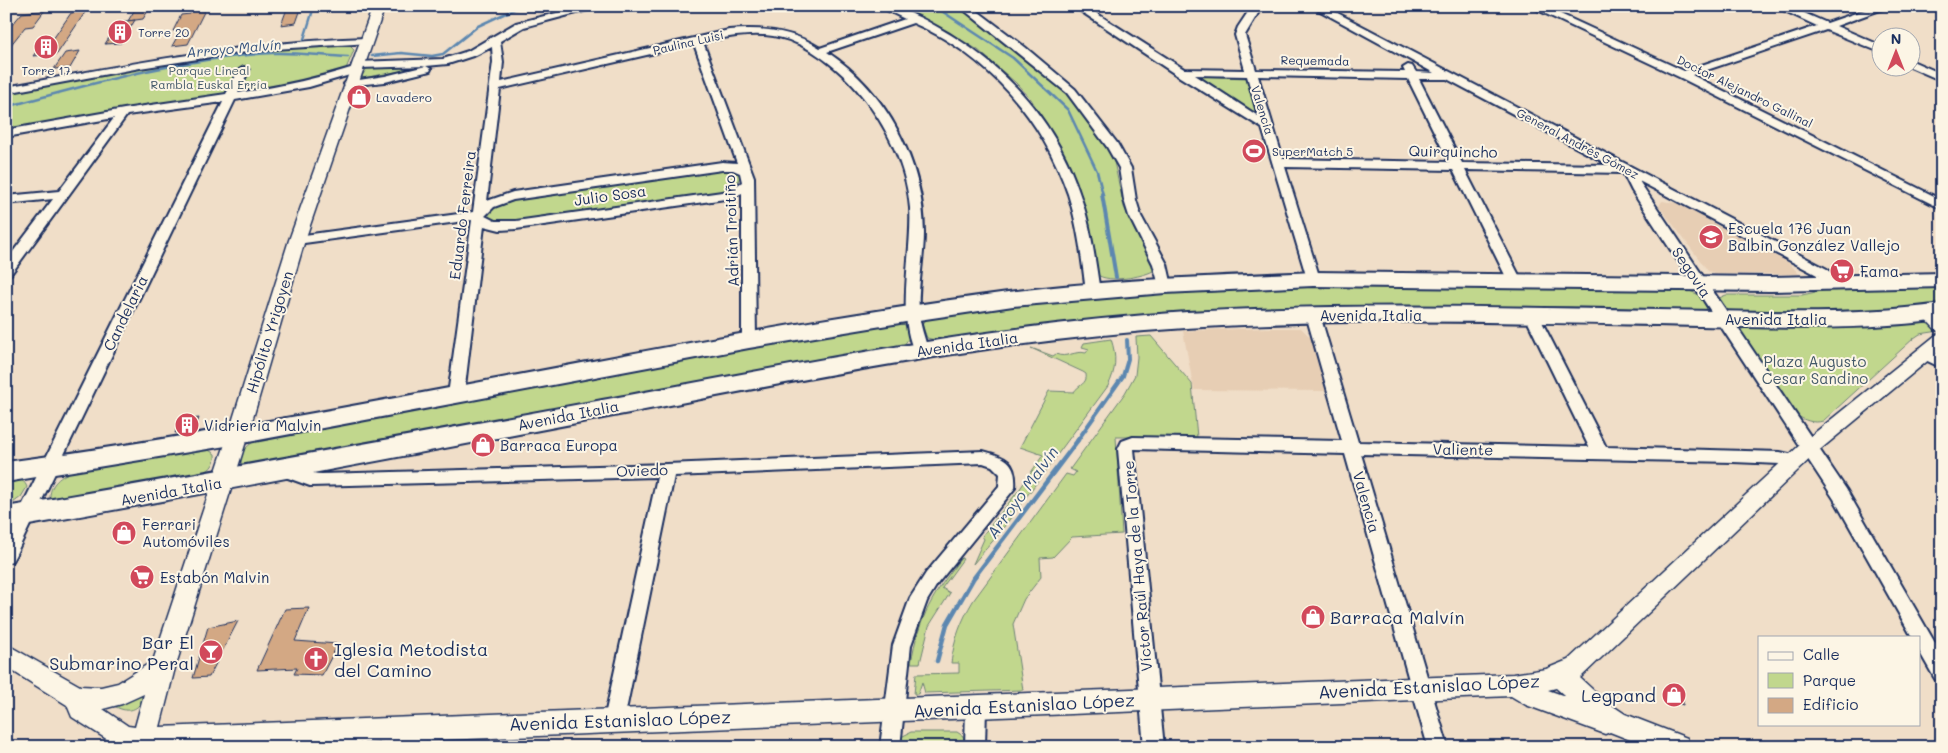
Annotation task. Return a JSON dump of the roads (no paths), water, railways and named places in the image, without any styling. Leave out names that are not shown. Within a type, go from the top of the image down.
[{"type":"main road","points":[[1227,318],[1252,309],[1309,306],[1313,304],[1317,296],[1313,279]]},
{"type":"main road","points":[[6,472],[238,435],[749,340],[912,313],[1013,299],[1165,286],[1313,279],[1515,281],[1704,289],[1810,283],[1942,280]]},
{"type":"main road","name":"Avenida Italia","points":[[16,517],[223,482],[921,350],[1053,332],[1227,318],[1313,315],[1532,316],[1724,320],[1938,317]]},
{"type":"street","name":"Hipólito Yrigoyen","points":[[143,743],[163,668],[238,435],[297,240],[379,6]]},
{"type":"street","points":[[354,73],[415,72],[472,53],[520,25],[598,6]]},
{"type":"street","points":[[883,6],[915,19],[946,35],[985,62],[1009,84],[1036,116],[1050,137],[1070,180],[1078,208],[1092,292]]},
{"type":"street","points":[[964,6],[1021,49],[1071,91],[1114,146],[1125,168],[1130,200],[1135,216],[1160,264],[1165,286]]},
{"type":"street","points":[[1078,6],[1268,127]]},
{"type":"street","name":"General Andrés Gómez","points":[[1316,6],[1822,272],[1839,283]]},
{"type":"street","name":"Doctor Alejandro Gallinal","points":[[1534,6],[1683,75],[1942,205]]},
{"type":"street","points":[[1779,6],[1870,45]]},
{"type":"street","points":[[1683,75],[1886,6]]},
{"type":"street","name":"Valencia","points":[[1257,7],[1243,27],[1240,35],[1313,279]]},
{"type":"street","points":[[818,52],[915,19]]},
{"type":"street","name":"Paulina Luisi","points":[[494,87],[729,32],[767,33],[793,38],[818,52],[852,80],[865,94],[882,116],[905,156],[915,192],[918,221],[912,313],[921,350]]},
{"type":"street","name":"Adrián Troitiño","points":[[697,39],[747,177],[749,340]]},
{"type":"street","name":"Eduardo Ferreira","points":[[456,395],[494,87],[497,56],[494,40]]},
{"type":"street","points":[[6,90],[189,56],[252,49],[366,41]]},
{"type":"street","points":[[1398,49],[1515,281]]},
{"type":"street","points":[[472,53],[490,52],[497,56]]},
{"type":"street","points":[[6,134],[124,112],[316,83],[354,73],[444,62]]},
{"type":"street","points":[[1920,68],[1942,78]]},
{"type":"street","name":"Candelaria","points":[[6,556],[16,517],[51,466],[244,70]]},
{"type":"street","name":"Requemada","points":[[1179,72],[1450,76]]},
{"type":"street","points":[[6,272],[124,112]]},
{"type":"street","name":"Quirquincho","points":[[1279,163],[1458,168],[1627,169]]},
{"type":"street","name":"Julio Sosa","points":[[297,240],[478,215],[485,207],[495,201],[513,196],[722,166],[735,166],[747,177],[732,194],[516,225],[487,224],[478,215]]},
{"type":"street","name":"Segovia","points":[[1627,169],[1638,191],[1724,320],[1803,454],[1840,494],[1942,674]]},
{"type":"street","points":[[6,200],[62,194]]},
{"type":"street","name":"Valencia","points":[[1313,315],[1438,747]]},
{"type":"street","points":[[1532,316],[1600,452]]},
{"type":"street","name":"Avenida Estanislao López","points":[[6,654],[76,697],[81,709],[124,737],[143,743],[614,720],[894,711],[1513,685],[1539,682],[1561,677],[1576,668],[1803,454],[1936,352]]},
{"type":"street","name":"Valiente","points":[[1128,445],[1133,443],[1351,447],[1767,457],[1803,454]]},
{"type":"street","name":"Víctor Raúl Haya de la Torre","points":[[1128,445],[1126,449],[1154,747]]},
{"type":"street","name":"Oviedo","points":[[283,470],[310,480],[322,480],[667,470],[973,457],[989,458],[1001,463],[1008,474],[1007,488],[932,578],[919,598],[902,645],[894,711]]},
{"type":"street","points":[[614,720],[667,470]]},
{"type":"street","points":[[76,697],[102,700],[140,684],[163,668]]},
{"type":"street","points":[[1561,677],[1595,708],[1616,722],[1678,747]]},
{"type":"street","points":[[1513,685],[1535,697],[1606,723],[1616,722]]},
{"type":"street","points":[[975,747],[976,707]]},
{"type":"street","points":[[890,747],[894,711]]},
{"type":"waterway","name":"Arroyo Malvín","points":[[372,56],[401,53],[432,56],[443,54],[478,26],[521,6]]},
{"type":"waterway","name":"Arroyo Malvín","points":[[934,6],[1013,58],[1068,110],[1097,171],[1103,195]]},
{"type":"waterway","points":[[304,39],[313,10]]},
{"type":"waterway","name":"Arroyo Malvín","points":[[6,107],[138,73],[204,60],[272,53],[348,57]]},
{"type":"waterway","name":"Arroyo Malvín","points":[[1102,194],[1116,277]]},
{"type":"waterway","name":"Arroyo Malvín","points":[[1077,441],[1123,376],[1128,359],[1127,340]]},
{"type":"waterway","name":"Arroyo Malvín","points":[[937,661],[947,624],[973,579],[1078,440]]},
{"type":"place","name":"Torre 20","points":[[120,32]]},
{"type":"place","name":"Torre 17","points":[[46,47]]},
{"type":"place","name":"Lavadero","points":[[359,97]]},
{"type":"place","name":"SuperMatch 5","points":[[1254,151]]},
{"type":"place","name":"Escuela 176 Juan Balbin González Vallejo","points":[[1711,237]]},
{"type":"place","name":"Fama","points":[[1842,271]]},
{"type":"place","name":"Vidrieria Malvin","points":[[187,425]]},
{"type":"place","name":"Barraca Europa","points":[[483,445]]},
{"type":"place","name":"Ferrari Automóviles","points":[[124,533]]},
{"type":"place","name":"Estabón Malvin","points":[[142,577]]},
{"type":"place","name":"Barraca Malvín","points":[[1313,617]]},
{"type":"place","name":"Bar El Submarino Peral","points":[[211,652]]},
{"type":"place","name":"Iglesia Metodista del Camino","points":[[316,659]]},
{"type":"place","name":"Legpand","points":[[1674,695]]},
{"type":"park label","name":"Parque Lineal Rambla Euskal Erría","points":[[209,77]]},
{"type":"park label","name":"Plaza Augusto Cesar Sandino","points":[[1815,370]]}]
